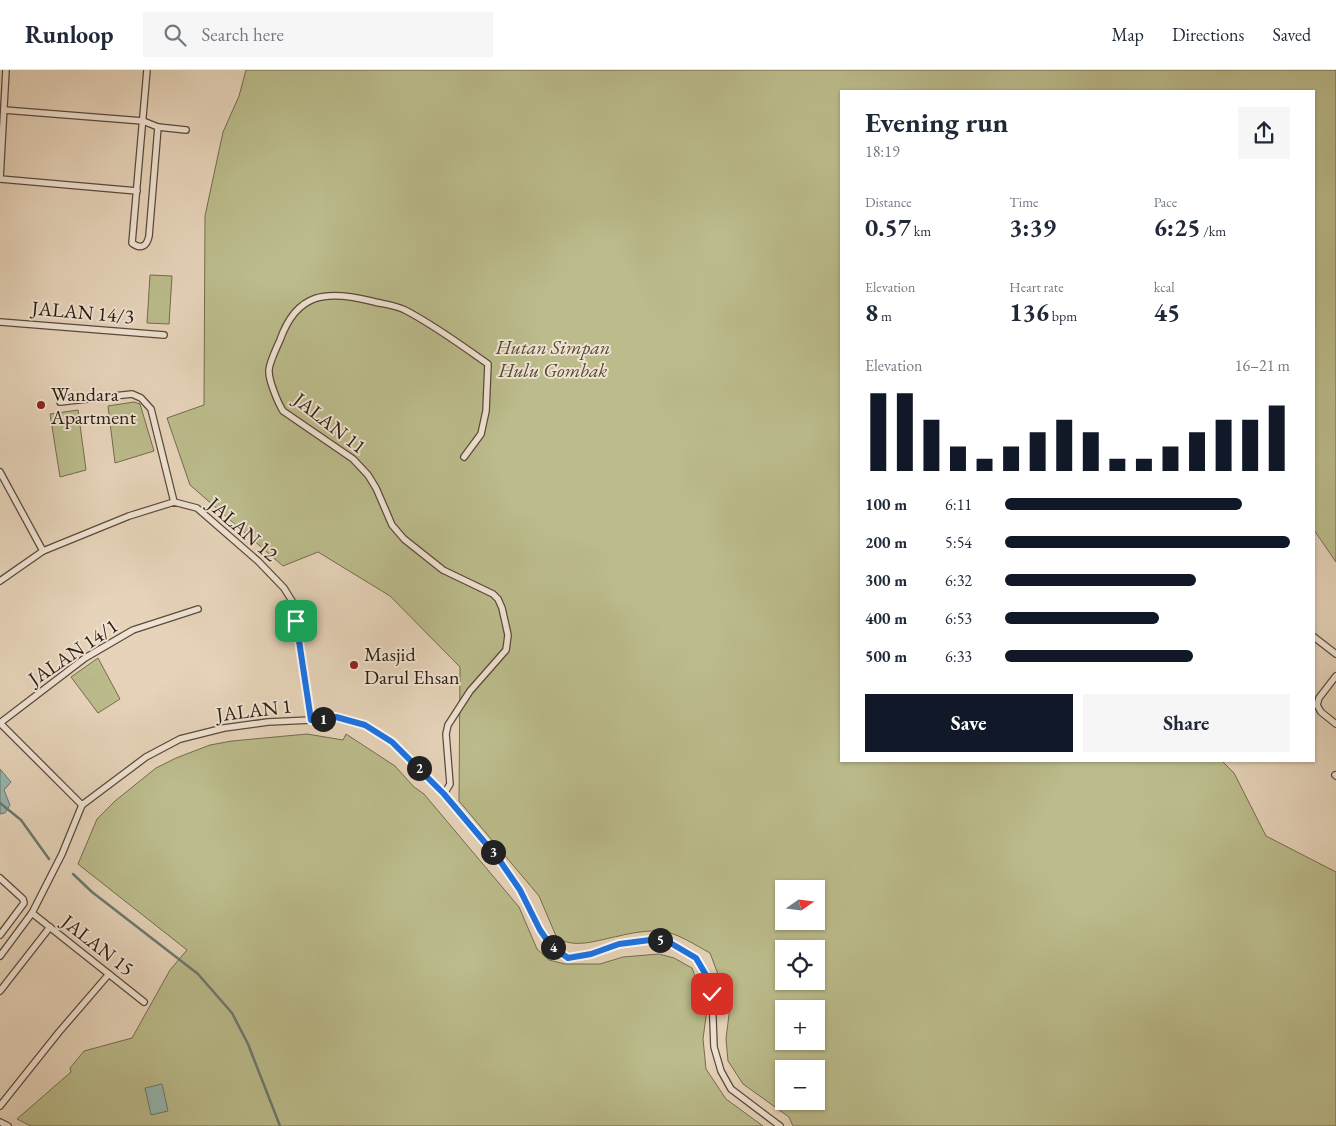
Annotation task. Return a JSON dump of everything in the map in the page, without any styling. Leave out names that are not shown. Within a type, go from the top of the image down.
[{"type":"street","points":[[6,70],[0,179],[137,192]]},
{"type":"street","points":[[147,70],[132,243],[141,247],[145,245],[149,236],[158,127]]},
{"type":"street","points":[[4,110],[143,121],[158,127],[186,130]]},
{"type":"street","name":"JALAN 11","points":[[444,794],[450,784],[446,734],[448,725],[470,691],[506,650],[508,635],[502,608],[498,599],[493,594],[443,570],[404,539],[392,525],[368,474],[353,459],[283,411],[277,402],[268,371],[284,326],[295,310],[311,299],[326,295],[359,298],[402,309],[428,322],[488,364],[486,411],[481,434],[464,457]]},
{"type":"street","name":"JALAN 14/3","points":[[0,322],[164,334]]},
{"type":"street","points":[[0,581],[43,551],[129,516],[174,502],[151,409],[141,398],[132,394],[60,402]]},
{"type":"street","points":[[0,472],[43,551]]},
{"type":"street","name":"JALAN 12","points":[[174,502],[198,508],[258,561],[284,588],[292,602],[296,621],[311,720]]},
{"type":"street","name":"JALAN 14/1","points":[[0,723],[85,658],[133,630],[198,609]]},
{"type":"street","points":[[1315,637],[1336,654]]},
{"type":"street","points":[[1336,676],[1319,698],[1318,706],[1321,712],[1336,724]]},
{"type":"street","name":"JALAN 1","points":[[82,805],[146,757],[180,739],[224,728],[268,722],[336,717],[365,725],[392,742],[444,794],[498,858],[520,890],[540,930],[551,946],[568,958],[591,954],[619,944],[650,940],[667,941],[696,958],[706,975],[712,994],[714,1047],[721,1072],[731,1088],[780,1126]]},
{"type":"street","points":[[0,723],[82,805],[62,854],[32,913],[0,956]]},
{"type":"street","points":[[0,878],[23,899],[24,903],[0,934]]},
{"type":"street","name":"JALAN 15","points":[[32,913],[144,1002]]},
{"type":"street","points":[[0,991],[50,927]]},
{"type":"street","points":[[0,1106],[59,1032],[109,974]]},
{"type":"street","points":[[0,1122],[8,1126]]},
{"type":"green space","name":"Hutan Simpan Hulu Gombak","points":[[246,70],[1336,70],[1336,562],[1315,531],[1315,90],[840,90],[840,762],[1223,762],[1234,773],[1266,836],[1336,872],[1336,1126],[793,1126],[789,1117],[779,1110],[825,1110],[825,1060],[775,1060],[775,1107],[743,1084],[728,1061],[726,1039],[730,1006],[710,953],[680,937],[661,931],[634,933],[587,943],[570,943],[556,936],[539,896],[459,801],[460,667],[390,596],[318,552],[283,566],[190,485],[167,418],[204,405],[205,216],[223,132],[239,96]]},
{"type":"green space","points":[[150,275],[172,276],[169,324],[147,323]]},
{"type":"green space","points":[[134,402],[140,404],[154,451],[115,463],[108,406]]},
{"type":"green space","points":[[78,410],[86,470],[60,477],[50,414]]},
{"type":"green space","points":[[98,658],[120,699],[98,713],[71,677]]},
{"type":"green space","points":[[307,734],[343,740],[346,734],[395,766],[414,787],[424,794],[519,907],[537,949],[549,960],[565,964],[600,964],[623,957],[659,954],[674,958],[692,968],[707,1009],[703,1039],[706,1069],[726,1099],[763,1126],[31,1126],[17,1119],[71,1072],[70,1068],[84,1051],[132,1038],[170,970],[187,950],[78,864],[97,819],[115,801],[156,768],[176,758],[210,745]]},
{"type":"water","points":[[0,769],[11,782],[4,790],[10,805],[5,813],[0,814]]},
{"type":"water","points":[[162,1084],[168,1111],[151,1115],[145,1088]]},
{"type":"waterway","points":[[0,803],[21,820],[49,859]]},
{"type":"waterway","points":[[73,874],[92,892],[198,974],[232,1013],[248,1044],[280,1126]]},
{"type":"place","name":"Wandara Apartment","points":[[41,405]]},
{"type":"place","name":"Masjid Darul Ehsan","points":[[354,665]]},
{"type":"route","points":[[296,621],[311,720],[336,717],[365,725],[392,742],[444,794],[498,858],[520,890],[540,930],[551,946],[568,958],[591,954],[619,944],[650,940],[667,941],[696,958],[706,975],[712,994]]}]
